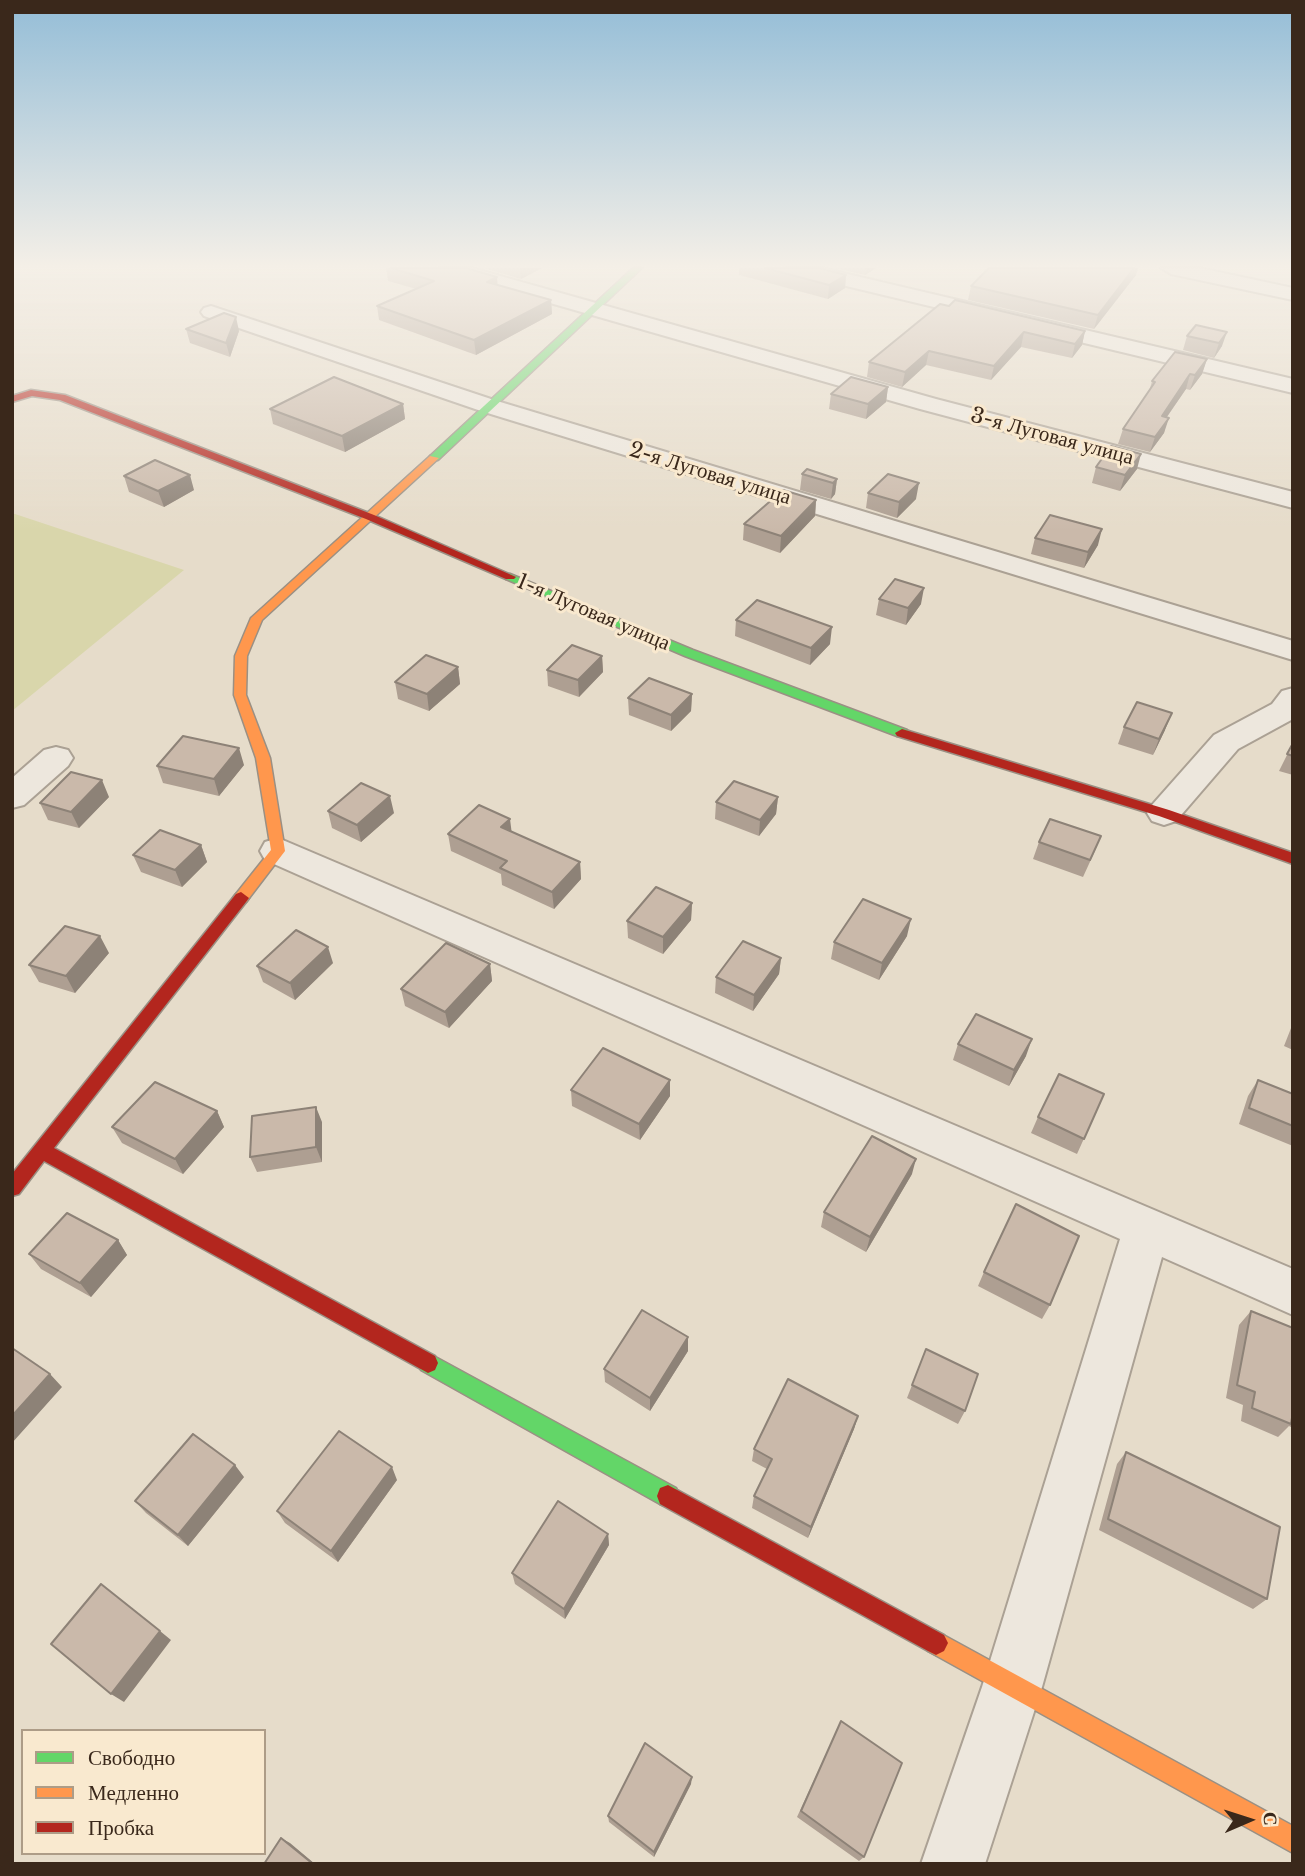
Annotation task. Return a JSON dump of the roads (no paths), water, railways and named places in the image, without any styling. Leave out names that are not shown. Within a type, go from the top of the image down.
[{"type":"street","name":"2-я Луговая улица","points":[[340,356],[489,406],[1293,651]]},
{"type":"street","points":[[12,1188],[278,851],[263,758],[240,695],[241,656],[257,618],[543,356]]},
{"type":"street","name":"3-я Луговая улица","points":[[754,356],[1293,500]]},
{"type":"street","points":[[1165,356],[1293,386]]},
{"type":"street","name":"1-я Луговая улица","points":[[12,399],[31,393],[62,397],[370,517],[689,653],[917,739],[1164,813],[1293,859]]},
{"type":"street","points":[[1164,813],[1226,742],[1283,711],[1293,698]]},
{"type":"street","points":[[12,797],[56,758]]},
{"type":"street","points":[[278,851],[1293,1292]]},
{"type":"street","points":[[42,1151],[1293,1840]]},
{"type":"street","points":[[953,1864],[1012,1687],[1146,1230]]}]
